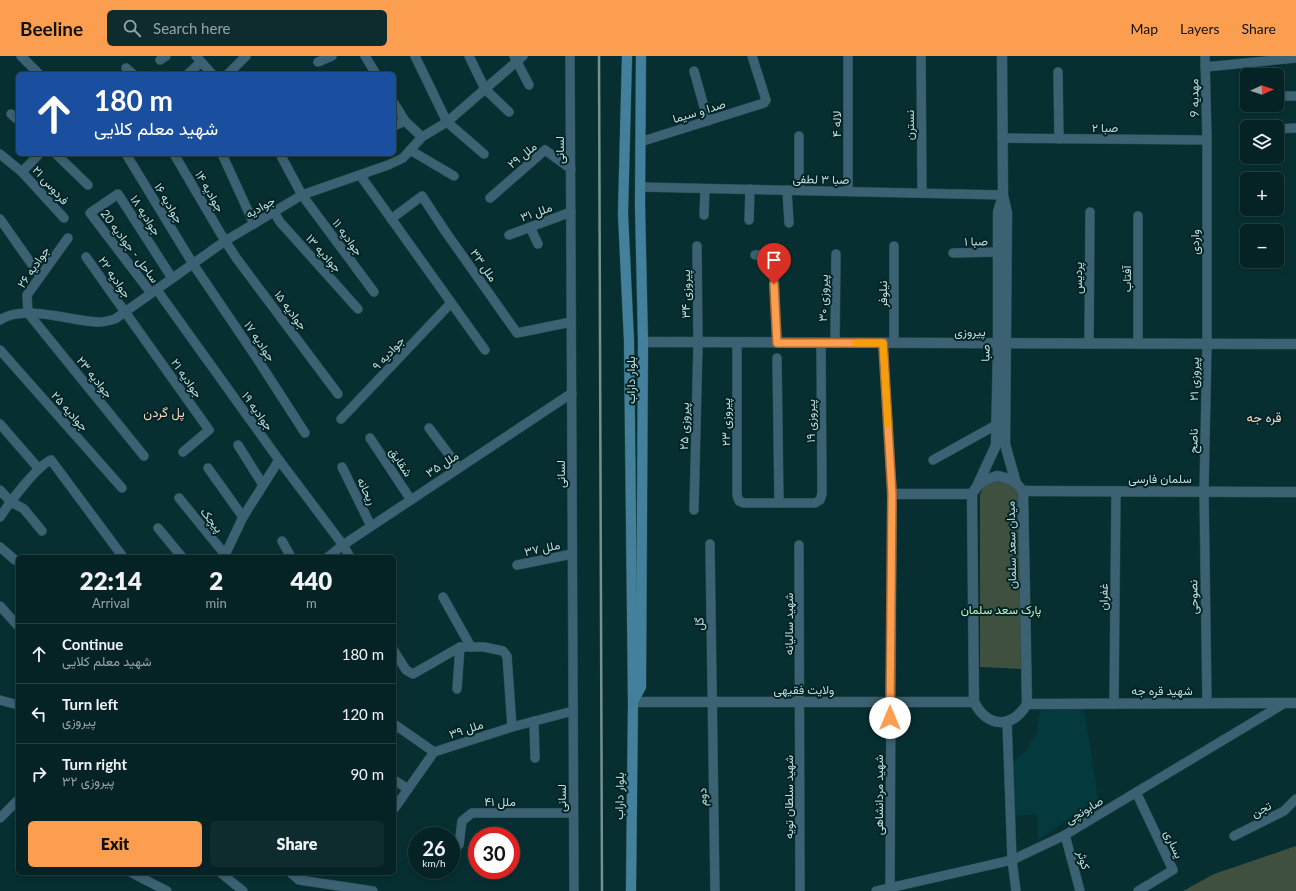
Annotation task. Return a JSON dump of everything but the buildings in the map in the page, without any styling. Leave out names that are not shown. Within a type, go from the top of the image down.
[{"type":"main road","points":[[621,56],[626,95]]},
{"type":"main road","name":"بلوار داراب","points":[[626,56],[624,206],[629,341],[633,702],[631,891]]},
{"type":"main road","name":"بلوار داراب","points":[[633,702],[641,687],[643,342],[640,205],[641,56]]},
{"type":"main road","points":[[624,165],[640,166]]},
{"type":"main road","points":[[624,206],[640,205]]},
{"type":"street","points":[[21,56],[37,72]]},
{"type":"street","points":[[230,72],[246,56]]},
{"type":"street","points":[[318,62],[332,56]]},
{"type":"street","points":[[365,56],[375,72]]},
{"type":"street","points":[[415,56],[447,122],[484,154]]},
{"type":"street","points":[[469,56],[485,88],[509,112]]},
{"type":"street","name":"لسانی","points":[[570,56],[574,891]]},
{"type":"street","name":"صدا و سیما","points":[[640,142],[764,103],[766,100],[752,56]]},
{"type":"street","name":"لاله ۴","points":[[848,56],[848,191]]},
{"type":"street","name":"نسترن","points":[[921,56],[922,193]]},
{"type":"street","name":"صبا","points":[[978,485],[996,445],[1002,344],[1007,213],[1003,195],[1002,56]]},
{"type":"street","name":"مهدیه 9","points":[[1205,56],[1207,140]]},
{"type":"street","points":[[518,58],[529,85]]},
{"type":"street","name":"جوادیه","points":[[2,315],[28,313],[102,322],[115,319],[225,241],[302,195],[388,165],[403,158],[422,137],[447,122],[518,58]]},
{"type":"street","points":[[1205,67],[1266,58],[1296,58]]},
{"type":"street","points":[[189,72],[199,59],[210,72]]},
{"type":"street","points":[[694,71],[708,121]]},
{"type":"street","points":[[1058,72],[1059,139]]},
{"type":"street","points":[[1284,96],[1296,96]]},
{"type":"street","points":[[396,106],[404,120],[422,137]]},
{"type":"street","points":[[396,125],[404,120]]},
{"type":"street","points":[[1284,129],[1296,128]]},
{"type":"street","points":[[799,136],[799,190]]},
{"type":"street","name":"صبا ۲","points":[[1002,138],[1207,140]]},
{"type":"street","name":"واردی","points":[[1207,140],[1207,344]]},
{"type":"street","points":[[410,150],[454,176]]},
{"type":"street","name":"ملل ۲۹","points":[[490,198],[545,150],[571,169]]},
{"type":"street","name":"فردوس ۲۱","points":[[0,154],[22,172],[64,218]]},
{"type":"street","points":[[22,172],[37,156]]},
{"type":"street","points":[[58,156],[88,185]]},
{"type":"street","name":"جوادیه ۱۶","points":[[127,156],[193,264]]},
{"type":"street","name":"جوادیه ۱۴","points":[[175,156],[225,241]]},
{"type":"street","points":[[223,156],[254,224]]},
{"type":"street","name":"جوادیه ۱۱","points":[[281,156],[302,195],[374,292]]},
{"type":"street","points":[[360,175],[484,350]]},
{"type":"street","name":"صبا ۳ لطفی","points":[[640,187],[1003,195]]},
{"type":"street","points":[[704,215],[705,188]]},
{"type":"street","points":[[749,220],[750,189]]},
{"type":"street","points":[[787,190],[789,223]]},
{"type":"street","name":"جوادیه ۱۸","points":[[90,213],[118,194],[172,278]]},
{"type":"street","name":"صبا","points":[[1003,195],[998,212],[998,252],[1005,444],[1016,483]]},
{"type":"street","name":"ملل ۳۳","points":[[392,219],[422,196],[517,333],[571,322]]},
{"type":"street","name":"جوادیه ۱۳","points":[[274,212],[280,222],[358,309]]},
{"type":"street","name":"ملل ۳۱","points":[[510,234],[571,212]]},
{"type":"street","name":"پردیس","points":[[1089,343],[1090,212]]},
{"type":"street","name":"ساحل - جوادیه 20","points":[[90,213],[154,292]]},
{"type":"street","name":"آفتاب","points":[[1138,216],[1138,343]]},
{"type":"street","points":[[0,219],[40,276]]},
{"type":"street","points":[[530,227],[538,244]]},
{"type":"street","name":"جوادیه ۲۶","points":[[28,313],[27,295],[68,238]]},
{"type":"street","name":"جوادیه ۱۵","points":[[225,241],[338,394]]},
{"type":"street","name":"پیروزی ۳۴","points":[[697,246],[698,343]]},
{"type":"street","name":"نیلوفر","points":[[894,246],[894,343]]},
{"type":"street","name":"صبا ۱","points":[[954,253],[998,252]]},
{"type":"street","points":[[755,255],[773,254],[777,343]]},
{"type":"street","name":"پیروزی ۳۰","points":[[835,343],[836,254]]},
{"type":"street","name":"جوادیه ۲۲","points":[[86,257],[125,312]]},
{"type":"street","name":"جوادیه ۱۷","points":[[193,264],[305,433]]},
{"type":"street","name":"جوادیه ۱۹","points":[[154,292],[343,545],[349,555]]},
{"type":"street","name":"جوادیه ۹","points":[[341,419],[451,303]]},
{"type":"street","name":"جوادیه ۲۱","points":[[125,312],[209,430],[182,452]]},
{"type":"street","name":"جوادیه ۲۳","points":[[28,313],[144,456]]},
{"type":"street","name":"پیروزی","points":[[643,342],[1296,344]]},
{"type":"street","name":"پیروزی ۲۵","points":[[694,510],[698,343]]},
{"type":"street","name":"پیروزی ۲۳","points":[[737,343],[737,495],[739,501],[744,503],[778,503]]},
{"type":"street","name":"پیروزی ۱۹","points":[[778,503],[815,503],[820,500],[822,494],[821,343]]},
{"type":"street","name":"شهید مردانشاهی","points":[[883,343],[892,494],[890,889]]},
{"type":"street","name":"پیروزی ٢١","points":[[1205,415],[1207,344]]},
{"type":"street","name":"جوادیه ۲۵","points":[[0,350],[122,488]]},
{"type":"street","points":[[777,358],[778,503]]},
{"type":"street","name":"ملل ۳۵","points":[[330,555],[371,526],[572,393]]},
{"type":"street","name":"ناصح","points":[[1204,491],[1205,415]]},
{"type":"street","points":[[0,424],[39,469]]},
{"type":"street","points":[[933,460],[996,425]]},
{"type":"street","points":[[429,428],[459,468]]},
{"type":"street","name":"شقایق","points":[[370,438],[411,500]]},
{"type":"street","points":[[238,445],[263,485]]},
{"type":"street","points":[[0,517],[10,502],[39,469],[50,460],[122,555]]},
{"type":"street","points":[[225,555],[243,517],[279,460]]},
{"type":"street","name":"ریحانه","points":[[342,467],[371,526]]},
{"type":"street","points":[[208,468],[243,517]]},
{"type":"street","name":"میدان سعد سلمان","points":[[978,485],[986,479],[997,476],[1007,478],[1016,483],[1023,491],[1027,704]]},
{"type":"street","points":[[978,485],[972,494],[974,702],[980,712],[989,719],[1000,722],[1012,720],[1021,714],[1027,704]]},
{"type":"street","points":[[0,490],[10,502],[24,510],[42,531]]},
{"type":"street","name":"سلمان فارسی","points":[[1023,491],[1296,492]]},
{"type":"street","name":"غفران","points":[[1114,704],[1116,491]]},
{"type":"street","name":"نصوحی","points":[[1204,491],[1206,703]]},
{"type":"street","points":[[892,494],[972,494]]},
{"type":"street","name":"پیچک","points":[[179,498],[224,555]]},
{"type":"street","points":[[158,528],[180,555]]},
{"type":"street","points":[[282,541],[289,555]]},
{"type":"street","name":"گل","points":[[710,544],[712,703]]},
{"type":"street","name":"شهید سالیانه","points":[[799,545],[800,702]]},
{"type":"street","points":[[0,547],[15,560]]},
{"type":"street","name":"ملل ۳۷","points":[[517,565],[572,554]]},
{"type":"street","points":[[443,597],[471,647]]},
{"type":"street","points":[[0,606],[16,624]]},
{"type":"street","points":[[457,689],[460,647]]},
{"type":"street","points":[[396,654],[406,670],[413,674],[460,647],[503,651],[507,656],[512,727]]},
{"type":"street","points":[[0,700],[16,704]]},
{"type":"street","name":"ولایت فقیهی","points":[[633,702],[974,702]]},
{"type":"street","name":"شهید سلطان تویه","points":[[800,702],[800,891]]},
{"type":"street","name":"دوم","points":[[712,703],[715,891]]},
{"type":"street","name":"صابونچی","points":[[876,891],[1012,860],[1065,835],[1285,703]]},
{"type":"street","name":"شهید قره جه","points":[[1027,704],[1296,703]]},
{"type":"street","name":"ملل ۳۹","points":[[434,752],[512,727],[573,711]]},
{"type":"street","points":[[534,721],[535,758]]},
{"type":"street","points":[[1006,721],[1012,860],[1016,891]]},
{"type":"street","points":[[396,725],[434,752],[396,806]]},
{"type":"street","points":[[396,781],[408,789]]},
{"type":"street","name":"یساری","points":[[1136,792],[1172,870],[1138,891]]},
{"type":"street","name":"تجن","points":[[1234,836],[1284,811],[1296,799]]},
{"type":"street","points":[[0,818],[16,802]]},
{"type":"street","name":"ملل ۴۱","points":[[460,837],[462,821],[472,813],[573,812]]},
{"type":"street","name":"کوثر","points":[[1065,835],[1080,891]]},
{"type":"street","points":[[136,875],[167,891]]},
{"type":"street","points":[[223,875],[243,891]]},
{"type":"street","points":[[293,875],[299,880],[335,888],[373,891]]},
{"type":"shaded area","points":[[1040,709],[1084,709],[1098,799],[1038,840],[1037,814],[1014,816],[1012,763],[1028,748],[1037,733]]},
{"type":"green space","name":"پارک سعد سلمان","points":[[996,480],[1011,483],[1019,492],[1023,669],[980,667],[980,495],[986,484]]},
{"type":"green space","points":[[1296,846],[1296,891],[1183,891],[1214,874]]},
{"type":"railway","points":[[599,56],[602,891]]},
{"type":"slow traffic","points":[[856,343],[883,343],[888,424]]},
{"type":"district","name":"پل گردن","points":[[164,412]]},
{"type":"district","name":"قره جه","points":[[1264,417]]},
{"type":"route","points":[[774,284],[777,343],[883,343],[892,494],[890,718]]}]
